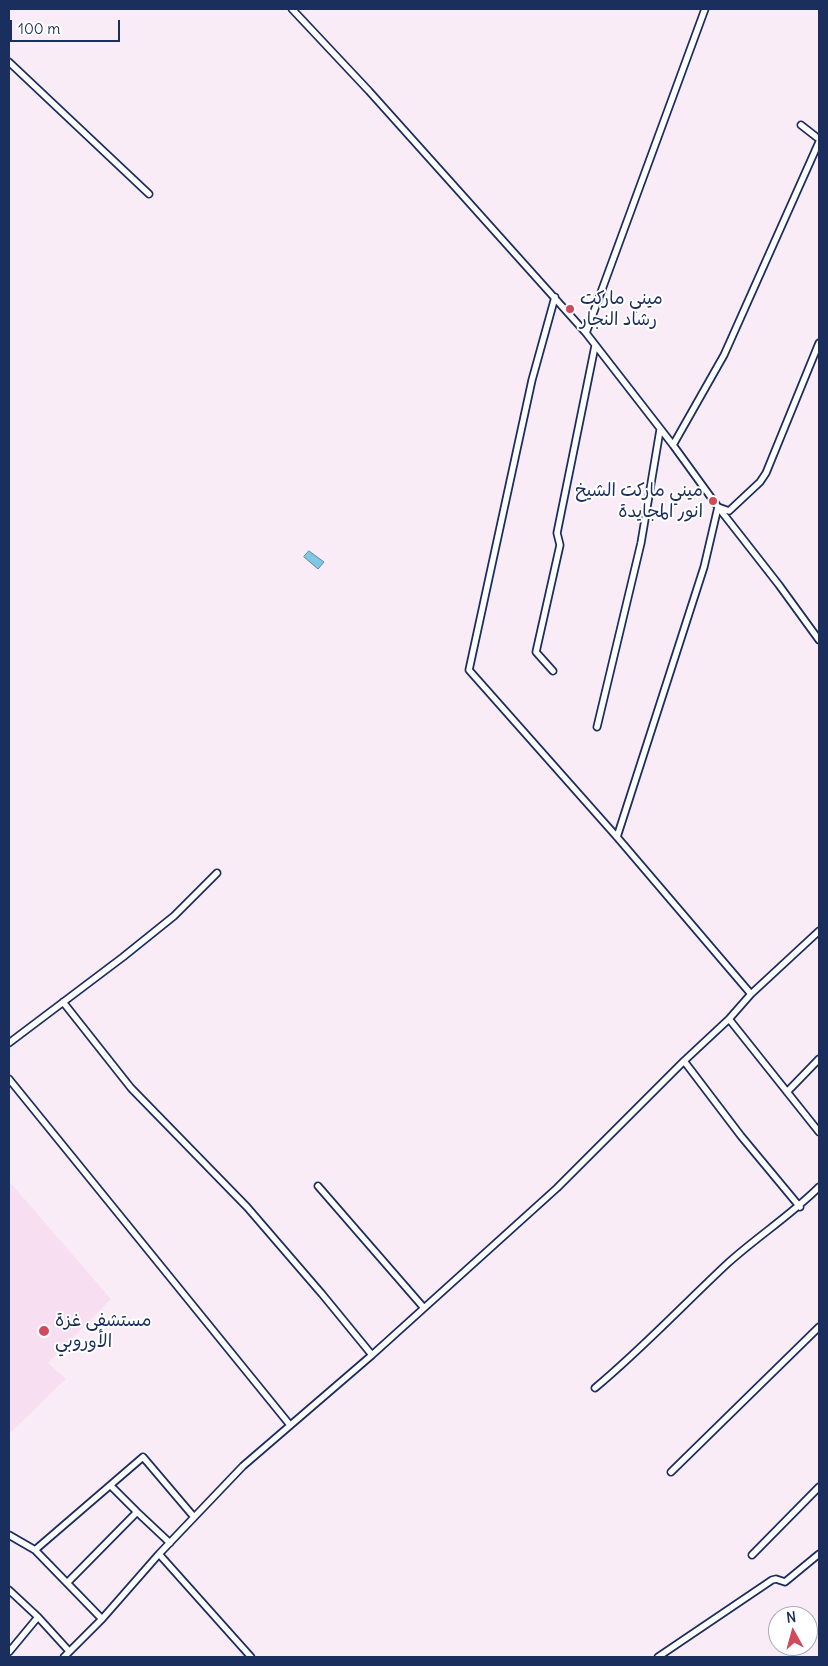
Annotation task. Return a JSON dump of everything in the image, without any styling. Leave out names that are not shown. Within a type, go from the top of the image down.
[{"type":"street","points":[[292,9],[369,91],[586,333],[673,445],[819,640]]},
{"type":"street","points":[[586,333],[705,9]]},
{"type":"street","points":[[9,62],[149,194]]},
{"type":"street","points":[[673,445],[724,355],[819,141],[801,125]]},
{"type":"street","points":[[555,297],[532,380],[469,670],[617,837],[751,994]]},
{"type":"street","points":[[718,507],[729,511],[760,482],[766,472],[819,343]]},
{"type":"street","points":[[553,671],[536,652],[560,545],[557,533],[595,346]]},
{"type":"street","points":[[597,727],[641,543],[660,430]]},
{"type":"street","points":[[617,837],[704,567],[718,507]]},
{"type":"street","points":[[9,1043],[174,916],[217,873]]},
{"type":"street","points":[[64,1657],[102,1619],[159,1554],[243,1466],[372,1355],[557,1188],[684,1061],[729,1019],[751,994],[819,931]]},
{"type":"street","points":[[63,1002],[131,1088],[247,1207],[372,1355]]},
{"type":"street","points":[[729,1019],[819,1132]]},
{"type":"street","points":[[787,1092],[819,1058]]},
{"type":"street","points":[[684,1061],[741,1136],[800,1207]]},
{"type":"street","points":[[9,1079],[290,1425]]},
{"type":"street","points":[[318,1186],[424,1308]]},
{"type":"street","points":[[595,1388],[626,1362],[730,1261],[800,1207],[819,1187]]},
{"type":"street","points":[[671,1472],[819,1327]]},
{"type":"street","points":[[35,1550],[143,1457],[194,1517]]},
{"type":"street","points":[[111,1486],[170,1543]]},
{"type":"street","points":[[752,1554],[819,1487]]},
{"type":"street","points":[[68,1583],[136,1512]]},
{"type":"street","points":[[9,1535],[35,1550],[102,1619]]},
{"type":"street","points":[[159,1554],[251,1657]]},
{"type":"street","points":[[658,1657],[772,1580],[776,1579],[785,1582],[819,1554]]},
{"type":"street","points":[[9,1590],[38,1617],[69,1651]]},
{"type":"street","points":[[9,1652],[38,1617]]},
{"type":"shaded area","name":"مستشفى غزة الأوروبي","points":[[9,1181],[111,1299],[48,1363],[66,1379],[9,1434]]},
{"type":"water","points":[[309,551],[324,562],[318,569],[304,557]]},
{"type":"place","name":"ميني ماركت رشاد النجار","points":[[570,309]]},
{"type":"place","name":"ميني ماركت الشيخ انور المجايدة","points":[[713,501]]},
{"type":"place","name":"مستشفى غزة الأوروبي","points":[[44,1331]]}]
